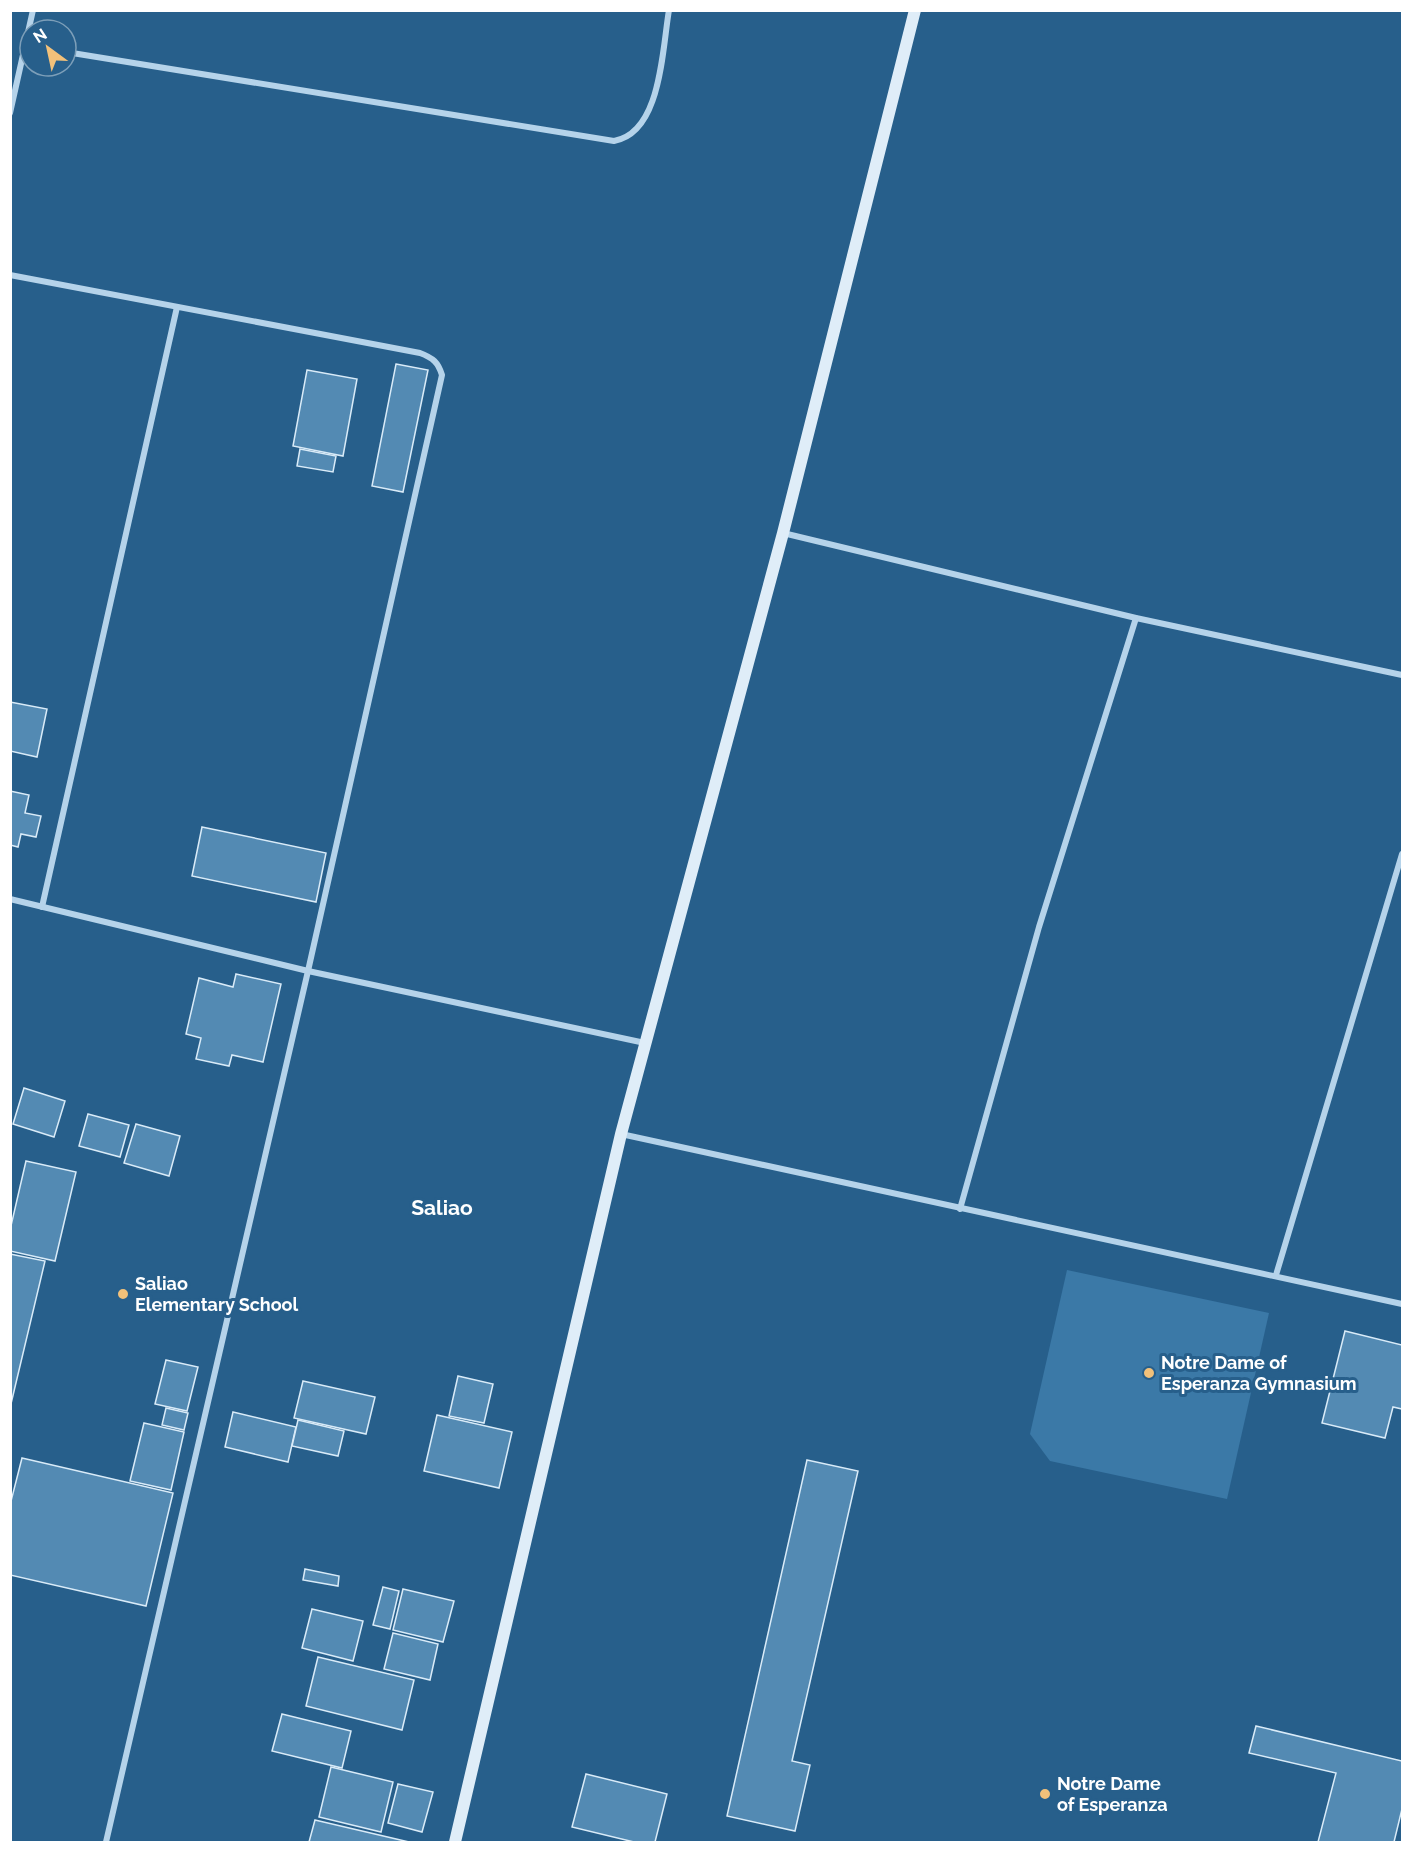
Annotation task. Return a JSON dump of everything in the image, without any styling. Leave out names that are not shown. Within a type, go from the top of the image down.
[{"type":"street","points":[[78,54],[614,141],[627,139],[640,128],[651,110],[669,10]]},
{"type":"street","points":[[455,1842],[621,1134],[783,533],[915,10]]},
{"type":"street","points":[[10,113],[19,78]]},
{"type":"street","points":[[10,275],[420,353],[431,357],[439,365],[442,375],[308,971],[106,1842]]},
{"type":"street","points":[[42,907],[177,307]]},
{"type":"street","points":[[783,533],[1136,618],[1402,675]]},
{"type":"street","points":[[960,1209],[1040,927],[1136,618]]},
{"type":"street","points":[[1276,1275],[1402,854]]},
{"type":"street","points":[[10,900],[308,971],[645,1042]]},
{"type":"street","points":[[621,1134],[1402,1304]]},
{"type":"shaded area","name":"Notre Dame of Esperanza Gymnasium","points":[[1067,1270],[1269,1313],[1227,1499],[1050,1461],[1030,1434]]},
{"type":"building","points":[[396,364],[428,370],[403,492],[372,486]]},
{"type":"building","points":[[307,370],[357,379],[343,456],[293,446]]},
{"type":"building","points":[[300,449],[336,456],[333,472],[297,466]]},
{"type":"building","points":[[10,702],[47,709],[37,757],[10,751]]},
{"type":"building","points":[[10,791],[29,795],[25,813],[41,816],[36,837],[21,834],[18,847],[10,845]]},
{"type":"building","points":[[202,827],[326,853],[316,902],[192,876]]},
{"type":"building","points":[[236,974],[281,984],[263,1062],[232,1055],[229,1066],[196,1059],[201,1038],[186,1034],[199,978],[233,987]]},
{"type":"building","points":[[24,1088],[65,1101],[54,1137],[13,1124]]},
{"type":"building","points":[[88,1114],[129,1125],[120,1157],[79,1146]]},
{"type":"building","points":[[136,1124],[180,1136],[169,1176],[124,1163]]},
{"type":"building","points":[[26,1161],[76,1172],[55,1261],[10,1251],[10,1230]]},
{"type":"building","points":[[10,1254],[45,1261],[10,1408]]},
{"type":"building","points":[[1345,1331],[1402,1345],[1402,1409],[1393,1407],[1385,1438],[1322,1423]]},
{"type":"building","points":[[166,1360],[198,1367],[187,1411],[155,1404]]},
{"type":"building","points":[[458,1376],[493,1384],[484,1423],[449,1416]]},
{"type":"building","points":[[303,1381],[375,1397],[366,1434],[294,1418]]},
{"type":"building","points":[[166,1408],[188,1413],[184,1430],[162,1425]]},
{"type":"building","points":[[233,1412],[296,1427],[288,1462],[225,1447]]},
{"type":"building","points":[[437,1415],[512,1432],[499,1488],[424,1471]]},
{"type":"building","points":[[298,1420],[344,1431],[338,1456],[292,1446]]},
{"type":"building","points":[[144,1423],[184,1432],[171,1490],[130,1481]]},
{"type":"building","points":[[22,1458],[173,1493],[146,1606],[10,1575],[10,1505]]},
{"type":"building","points":[[807,1460],[858,1471],[792,1761],[810,1765],[795,1831],[727,1816]]},
{"type":"building","points":[[305,1569],[339,1576],[338,1586],[303,1580]]},
{"type":"building","points":[[383,1587],[399,1591],[390,1629],[373,1625]]},
{"type":"building","points":[[403,1589],[454,1601],[443,1642],[393,1630]]},
{"type":"building","points":[[312,1609],[363,1621],[353,1661],[302,1648]]},
{"type":"building","points":[[393,1633],[438,1644],[430,1680],[384,1669]]},
{"type":"building","points":[[318,1657],[414,1680],[402,1730],[306,1706]]},
{"type":"building","points":[[282,1714],[351,1731],[342,1768],[272,1751]]},
{"type":"building","points":[[1256,1726],[1402,1761],[1402,1809],[1394,1842],[1318,1842],[1336,1773],[1249,1753]]},
{"type":"building","points":[[331,1767],[393,1782],[381,1832],[319,1817]]},
{"type":"building","points":[[586,1774],[667,1794],[655,1842],[634,1842],[572,1827]]},
{"type":"building","points":[[398,1784],[433,1792],[422,1832],[388,1823]]},
{"type":"building","points":[[315,1820],[409,1842],[309,1842]]},
{"type":"place","name":"Saliao Elementary School","points":[[123,1294]]},
{"type":"place","name":"Notre Dame of Esperanza Gymnasium","points":[[1149,1373]]},
{"type":"place","name":"Notre Dame of Esperanza","points":[[1045,1794]]},
{"type":"district","name":"Saliao","points":[[442,1208]]}]
